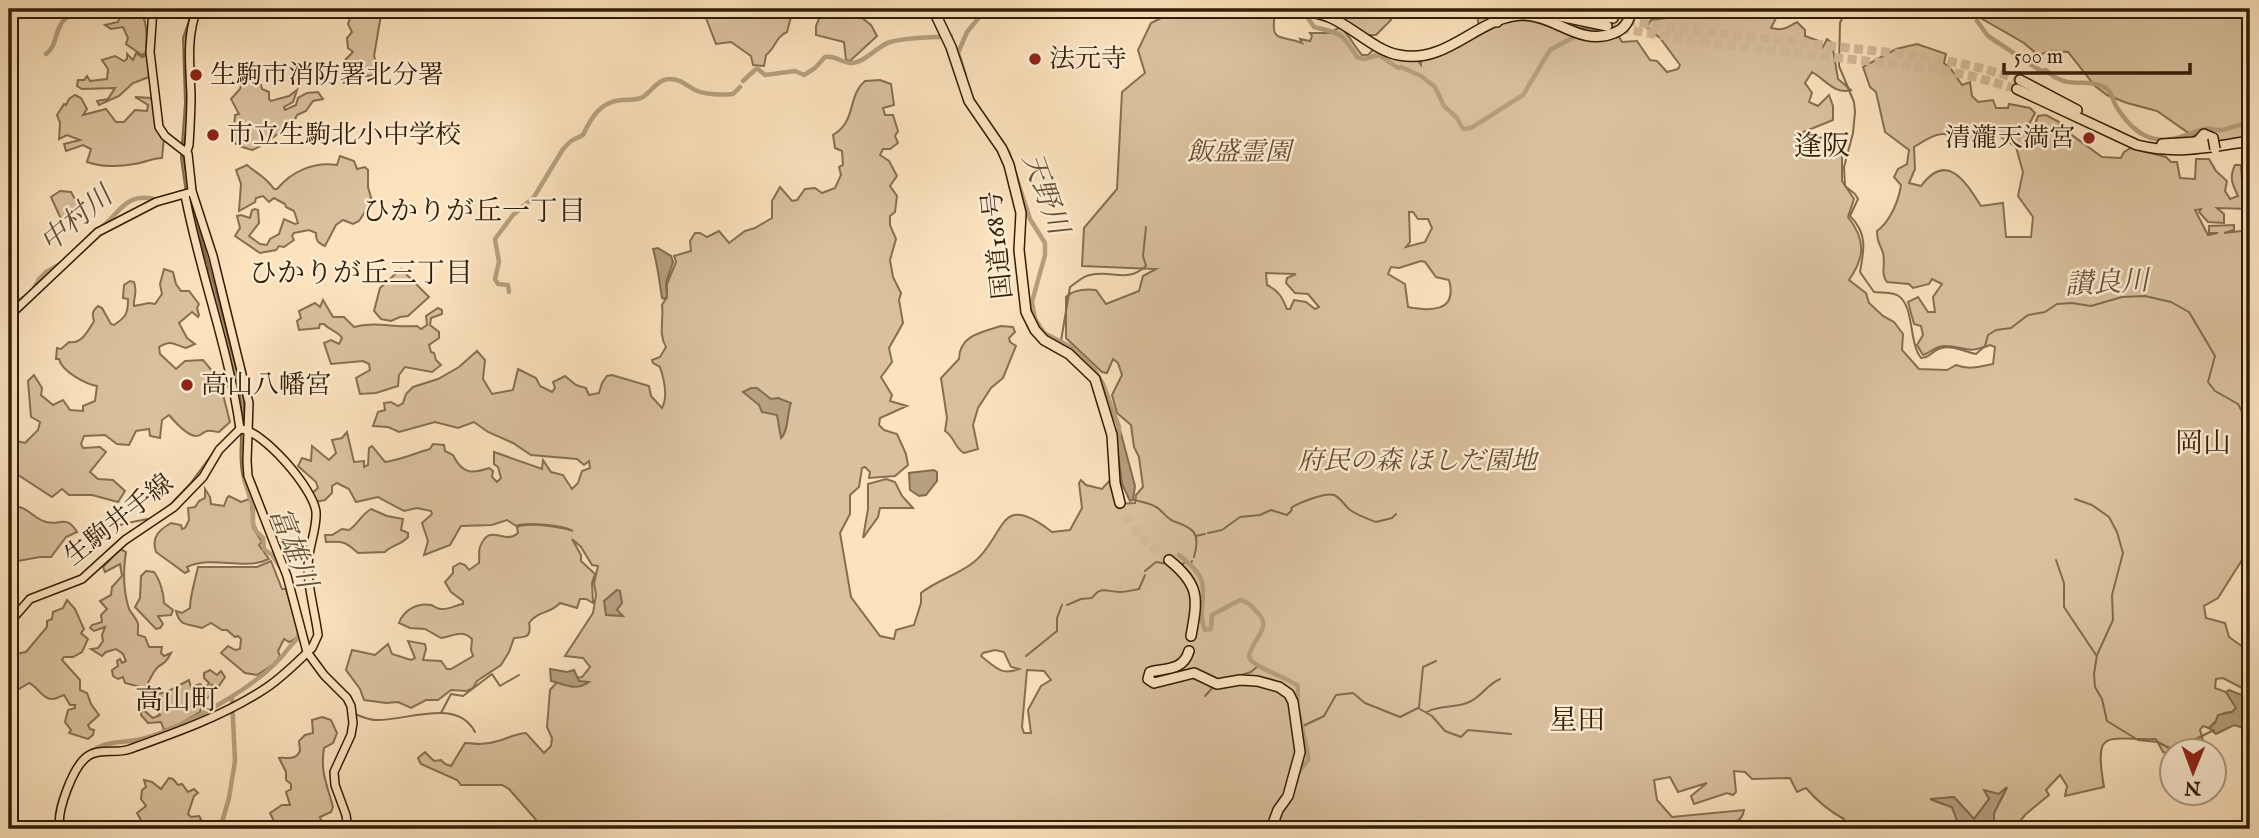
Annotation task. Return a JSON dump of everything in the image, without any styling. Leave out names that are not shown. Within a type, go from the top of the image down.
[{"type":"highway","name":"国道168号","points":[[933,9],[946,36],[969,102],[1002,149],[1009,165],[1021,213],[1019,250],[1026,312],[1035,330],[1044,340],[1069,354],[1095,379],[1112,435],[1115,483],[1120,503]]},
{"type":"highway","points":[[1282,9],[1304,11],[1334,19],[1392,54],[1411,57],[1440,51],[1513,16],[1527,15],[1582,36],[1600,37],[1619,31],[1628,23],[1631,9]]},
{"type":"highway","points":[[1497,9],[1494,15],[1497,22]]},
{"type":"highway","points":[[1506,9],[1563,12]]},
{"type":"highway","points":[[1526,9],[1563,12],[1610,22]]},
{"type":"highway","points":[[2018,85],[2123,134],[2162,144],[2207,145],[2250,138],[2172,151],[2137,145],[2018,85]]},
{"type":"highway","points":[[2123,138],[2136,147],[2172,156],[2174,159]]},
{"type":"highway","points":[[2162,144],[2250,138]]},
{"type":"highway","points":[[2206,140],[2215,151]]},
{"type":"highway","points":[[1169,560],[1188,577],[1194,591],[1191,636]]},
{"type":"highway","points":[[1189,651],[1186,659],[1178,666],[1150,672],[1148,679],[1154,683],[1194,673],[1217,684],[1240,680],[1257,681],[1285,690],[1292,699],[1300,752],[1288,796],[1278,810],[1271,829]]},
{"type":"main road","points":[[153,9],[150,52],[158,120],[163,134],[184,149],[195,242],[244,429],[248,476],[288,576],[307,652],[351,706],[351,735],[334,772],[335,785],[348,829]]},
{"type":"main road","points":[[184,149],[189,145],[191,98],[188,44],[197,9]]},
{"type":"main road","points":[[9,316],[98,232],[156,202],[189,193]]},
{"type":"main road","points":[[189,193],[213,256],[246,385],[250,412],[244,429]]},
{"type":"main road","points":[[60,829],[60,809],[74,776],[86,757],[128,750],[230,709],[264,690],[314,645],[318,635],[309,565],[316,509],[306,489],[280,454],[244,429]]},
{"type":"main road","name":"生駒井手線","points":[[9,623],[30,599],[82,579],[125,540],[174,507],[208,470],[219,450],[244,429]]},
{"type":"green space","points":[[138,9],[144,18],[146,29],[146,52],[142,55],[126,44],[128,38],[123,27],[111,29],[105,25],[118,22],[120,17],[126,15],[127,10]]},
{"type":"green space","points":[[342,9],[382,9],[374,56],[381,75],[364,76],[352,73],[349,83],[344,83],[342,78],[349,68],[345,60],[353,52],[348,48],[347,38],[352,32],[348,24],[351,15]]},
{"type":"green space","points":[[706,9],[793,9],[787,32],[766,55],[764,66],[753,65],[751,56],[731,42],[716,44],[706,18],[699,12]]},
{"type":"green space","points":[[823,9],[845,9],[849,18],[861,17],[871,25],[877,36],[850,61],[846,60],[844,42],[816,35],[816,26]]},
{"type":"green space","points":[[1179,9],[1271,9],[1275,12],[1274,30],[1278,36],[1302,43],[1300,39],[1310,41],[1310,33],[1330,33],[1340,27],[1362,55],[1368,55],[1375,48],[1394,57],[1418,61],[1421,65],[1421,60],[1479,34],[1478,20],[1472,9],[1484,9],[1498,24],[1523,20],[1564,32],[1575,26],[1617,33],[1622,42],[1637,41],[1650,60],[1657,61],[1667,72],[1678,69],[1680,65],[1660,38],[1646,27],[1651,20],[1750,13],[1776,18],[1771,28],[1775,29],[1797,22],[1805,30],[1805,36],[1819,41],[1823,47],[1827,39],[1832,43],[1838,79],[1851,90],[1835,89],[1812,72],[1805,83],[1812,93],[1809,102],[1818,106],[1829,95],[1833,106],[1833,120],[1796,135],[1828,139],[1842,149],[1842,181],[1854,199],[1848,217],[1858,233],[1861,248],[1858,264],[1849,280],[1866,293],[1869,303],[1894,322],[1903,334],[1902,350],[1919,369],[1947,370],[1956,365],[1970,368],[1993,364],[1995,347],[1990,345],[1970,350],[1941,346],[1923,355],[1917,345],[1923,335],[1921,326],[1914,324],[1908,302],[1918,297],[1928,312],[1935,312],[1933,297],[1942,284],[1932,279],[1929,284],[1913,288],[1909,284],[1887,282],[1885,279],[1884,257],[1877,231],[1886,222],[1896,204],[1901,185],[1894,177],[1898,169],[1907,164],[1909,150],[1885,132],[1876,92],[1870,87],[1863,67],[1896,49],[1917,44],[1946,54],[1944,63],[1962,85],[1970,82],[1972,96],[1978,102],[1993,100],[1996,108],[2008,108],[2009,104],[2030,108],[2035,113],[2027,128],[2033,129],[2038,116],[2046,115],[2059,122],[2062,136],[2069,133],[2102,157],[2121,158],[2124,152],[2131,148],[2177,162],[2180,178],[2195,179],[2196,159],[2209,159],[2216,171],[2227,181],[2225,191],[2230,199],[2238,196],[2232,177],[2235,165],[2241,165],[2242,180],[2250,190],[2250,209],[2217,208],[2224,214],[2224,223],[2208,222],[2199,212],[2201,209],[2195,210],[2208,235],[2218,233],[2209,233],[2209,226],[2234,225],[2234,230],[2224,233],[2250,230],[2250,564],[2242,560],[2218,598],[2204,606],[2206,618],[2225,623],[2229,637],[2243,647],[2250,675],[2244,689],[2223,678],[2216,679],[2215,688],[2226,692],[2237,708],[2224,713],[2209,728],[2203,726],[2200,730],[2202,736],[2158,736],[2158,743],[2156,739],[2108,740],[2103,745],[2101,754],[2104,787],[2065,796],[2067,786],[2060,775],[2046,790],[2049,795],[2013,829],[1994,829],[1994,813],[2006,790],[1989,799],[1974,819],[1954,797],[1932,800],[1952,807],[1958,823],[1957,829],[1842,829],[1844,819],[1833,813],[1806,788],[1797,792],[1790,778],[1752,779],[1745,772],[1734,771],[1736,792],[1733,795],[1727,793],[1694,804],[1691,796],[1707,783],[1678,792],[1670,777],[1654,780],[1657,800],[1672,817],[1744,810],[1741,818],[1735,822],[1689,830],[1604,829],[1601,823],[1592,829],[530,829],[538,822],[509,789],[502,785],[461,785],[457,780],[421,764],[418,758],[425,752],[434,761],[441,760],[451,766],[465,743],[489,743],[526,733],[544,753],[551,746],[552,738],[547,727],[550,690],[558,681],[582,677],[590,667],[583,658],[565,656],[593,613],[596,595],[594,583],[598,566],[592,565],[581,547],[572,539],[581,555],[581,561],[595,574],[592,583],[593,603],[580,599],[577,608],[560,603],[537,616],[529,623],[528,634],[514,638],[501,665],[477,681],[473,688],[467,691],[451,690],[438,700],[426,700],[411,708],[398,702],[364,700],[360,689],[346,670],[352,650],[375,655],[388,644],[392,654],[411,660],[415,658],[408,641],[425,644],[423,660],[441,661],[447,669],[473,656],[472,639],[465,634],[441,638],[425,629],[410,628],[399,623],[411,608],[416,606],[426,604],[444,609],[463,604],[445,582],[453,573],[453,567],[460,563],[469,570],[479,563],[479,551],[484,539],[493,535],[513,536],[518,533],[517,527],[529,525],[573,531],[544,525],[528,524],[516,526],[507,520],[492,525],[461,526],[450,545],[424,555],[428,541],[422,523],[432,514],[431,511],[417,508],[404,511],[378,497],[356,502],[349,489],[337,483],[332,486],[332,493],[325,500],[315,502],[311,494],[318,488],[316,482],[298,466],[302,458],[311,461],[312,446],[329,460],[336,453],[332,440],[342,438],[347,432],[354,462],[364,461],[364,467],[368,465],[369,448],[372,446],[385,462],[430,449],[433,444],[444,445],[445,451],[453,455],[464,469],[473,472],[489,468],[497,482],[501,478],[498,467],[494,464],[494,452],[542,469],[543,460],[551,472],[563,475],[572,489],[578,483],[582,471],[590,468],[589,461],[584,465],[577,459],[531,455],[474,422],[458,428],[435,422],[399,432],[388,427],[373,426],[378,412],[385,410],[384,403],[391,402],[398,406],[413,387],[438,379],[459,367],[477,351],[485,360],[483,379],[492,394],[513,390],[518,369],[536,378],[540,386],[552,392],[555,388],[553,382],[565,376],[576,385],[586,388],[589,395],[599,393],[607,376],[612,375],[649,386],[651,396],[662,408],[665,393],[663,377],[660,367],[652,360],[660,357],[666,347],[662,332],[662,305],[667,297],[667,284],[676,262],[674,256],[691,251],[690,241],[695,233],[707,237],[719,231],[729,243],[745,231],[772,218],[772,201],[780,187],[792,201],[797,200],[805,189],[815,188],[822,193],[835,188],[841,175],[839,167],[843,165],[842,151],[835,148],[833,135],[846,123],[859,87],[865,81],[880,80],[891,84],[894,105],[883,108],[885,115],[893,115],[898,131],[895,136],[898,143],[890,149],[883,149],[880,155],[889,161],[897,176],[890,186],[897,196],[895,212],[890,216],[890,225],[896,239],[890,260],[893,277],[901,293],[899,300],[903,323],[889,348],[892,362],[881,377],[892,395],[890,401],[907,406],[880,418],[879,425],[884,430],[897,434],[908,465],[895,476],[869,478],[870,472],[865,467],[862,468],[859,487],[850,495],[850,514],[840,533],[851,597],[880,636],[894,639],[896,630],[914,625],[921,603],[921,593],[974,562],[1005,521],[1012,516],[1022,515],[1052,532],[1070,530],[1082,508],[1079,483],[1081,480],[1086,485],[1102,489],[1111,479],[1117,504],[1135,503],[1136,495],[1143,487],[1131,425],[1117,413],[1112,395],[1122,375],[1118,363],[1113,359],[1107,373],[1102,372],[1066,338],[1066,297],[1076,291],[1096,290],[1106,304],[1139,291],[1143,276],[1156,269],[1082,266],[1084,228],[1117,189],[1122,92],[1145,73],[1138,50],[1151,23]],"holes":[[[1985,127],[2016,147],[2023,172],[2018,196],[2033,217],[2031,237],[2006,237],[2003,203],[1981,206],[1962,179],[1947,170],[1930,176],[1921,186],[1909,183],[1915,169],[1914,147],[1942,134],[1973,142]],[[1409,212],[1413,212],[1418,219],[1428,219],[1432,228],[1425,242],[1406,247],[1410,242]],[[1421,261],[1425,262],[1436,277],[1449,280],[1451,291],[1446,304],[1433,309],[1408,307],[1405,284],[1388,274],[1391,267],[1399,268]],[[1266,273],[1296,274],[1287,278],[1286,283],[1295,293],[1308,294],[1319,307],[1315,309],[1306,302],[1294,300],[1290,309],[1287,309],[1280,295],[1267,285]],[[995,650],[1004,652],[1011,667],[1019,669],[1003,671],[981,656]],[[1027,670],[1044,671],[1051,680],[1041,686],[1028,710],[1031,733],[1024,733],[1022,727]]]},
{"type":"green space","points":[[1348,9],[1382,9],[1391,20],[1376,35],[1367,35],[1338,17]]},
{"type":"green space","points":[[1965,9],[2250,9],[2250,143],[2230,144],[2190,134],[2157,111],[2107,95],[2095,86],[2068,52],[2052,51],[2038,55],[2024,43]]},
{"type":"green space","points":[[136,53],[142,57],[148,54],[149,77],[133,83],[119,96],[99,105],[97,101],[108,99],[115,88],[82,89],[77,86],[78,80],[84,80],[87,76],[90,81],[107,79],[108,69],[102,60],[115,56],[124,61],[127,54],[133,60]]},
{"type":"green space","points":[[256,80],[262,89],[269,92],[271,101],[289,96],[297,90],[293,102],[284,107],[285,110],[296,105],[298,98],[307,93],[318,92],[323,99],[313,101],[306,111],[297,115],[293,124],[252,150],[233,141],[235,115],[239,114],[231,99],[240,89],[242,82]]},
{"type":"green space","points":[[75,95],[81,98],[87,109],[83,115],[106,109],[116,122],[124,122],[135,110],[147,111],[148,105],[135,97],[151,98],[164,138],[162,158],[128,165],[104,166],[87,162],[91,149],[83,145],[66,151],[64,144],[80,140],[67,135],[59,139],[60,123],[57,115],[64,104]]},
{"type":"green space","points":[[340,156],[354,161],[357,169],[365,167],[368,170],[368,187],[372,201],[359,221],[353,224],[343,220],[336,225],[325,246],[318,241],[316,233],[309,230],[294,233],[294,240],[284,247],[279,246],[276,250],[260,253],[235,236],[240,228],[237,216],[250,218],[252,210],[255,209],[258,210],[259,223],[249,236],[260,244],[267,245],[270,239],[279,234],[284,219],[298,223],[294,211],[274,198],[269,202],[263,196],[256,198],[255,202],[239,211],[241,184],[236,170],[247,165],[277,189],[304,169],[337,165]]},
{"type":"green space","points":[[60,191],[71,192],[81,210],[61,219],[51,197]]},
{"type":"green space","points":[[164,269],[173,272],[181,291],[189,291],[199,304],[199,315],[198,317],[192,312],[179,323],[187,338],[195,344],[186,348],[167,343],[159,347],[160,354],[176,369],[185,361],[203,360],[219,379],[230,422],[219,432],[207,431],[196,436],[185,431],[169,415],[162,420],[160,438],[150,436],[149,429],[136,431],[129,445],[117,444],[105,435],[84,436],[81,444],[83,448],[100,447],[106,452],[90,472],[98,479],[113,480],[125,491],[118,502],[92,495],[69,495],[62,489],[52,497],[9,469],[9,437],[25,443],[38,430],[40,422],[31,417],[28,381],[34,375],[42,388],[41,395],[53,405],[63,400],[70,410],[83,411],[83,406],[95,401],[97,386],[69,373],[59,359],[56,359],[57,348],[61,349],[69,342],[78,341],[84,336],[94,321],[93,313],[98,306],[111,324],[121,320],[127,312],[128,304],[128,299],[123,298],[124,285],[130,281],[134,282],[135,286],[134,306],[155,304],[162,294],[160,284]]},
{"type":"green space","points":[[401,269],[429,297],[408,316],[391,321],[381,319],[374,311],[380,288]]},
{"type":"green space","points":[[323,300],[333,317],[344,317],[354,327],[417,326],[421,329],[427,325],[426,316],[438,308],[442,310],[442,314],[431,318],[430,325],[439,332],[439,338],[429,345],[441,365],[432,372],[405,367],[399,375],[398,386],[376,393],[360,394],[356,378],[370,370],[369,364],[363,361],[331,364],[324,343],[331,340],[339,344],[342,338],[324,324],[320,324],[319,328],[299,330],[299,311],[315,303],[320,307]]},
{"type":"green space","points":[[1001,326],[1013,327],[1015,332],[1009,338],[1016,346],[1003,378],[991,388],[978,408],[973,425],[978,449],[964,453],[945,431],[947,418],[941,378],[959,359],[960,351],[968,340]]},
{"type":"green space","points":[[886,479],[895,482],[902,496],[913,508],[880,508],[878,517],[863,538],[868,509],[868,484]]},
{"type":"green space","points":[[205,489],[211,504],[224,506],[229,496],[241,502],[249,499],[253,528],[262,542],[259,545],[269,559],[249,564],[207,562],[187,567],[189,571],[185,573],[156,552],[157,534],[171,523],[185,528],[189,520],[188,508],[195,507],[205,498]]},
{"type":"green space","points":[[9,505],[26,510],[46,522],[69,523],[77,532],[66,537],[51,557],[18,561],[9,554]]},
{"type":"green space","points":[[371,509],[403,519],[401,530],[408,533],[408,537],[385,552],[358,553],[344,543],[326,542],[325,535],[332,535],[342,529],[349,530]]},
{"type":"green space","points":[[120,549],[126,552],[126,595],[129,609],[138,624],[138,635],[145,637],[149,647],[162,647],[161,653],[164,656],[171,653],[156,669],[144,688],[125,683],[123,677],[118,679],[113,676],[112,670],[118,666],[117,661],[126,661],[123,654],[116,649],[102,656],[91,649],[98,648],[103,641],[105,627],[94,631],[90,628],[102,622],[101,615],[107,609],[100,601],[111,595],[112,587],[122,576],[120,564],[105,572],[103,567]]},
{"type":"green space","points":[[271,561],[282,589],[286,589],[298,637],[289,642],[284,639],[278,651],[280,656],[274,664],[257,675],[245,673],[221,653],[228,646],[235,650],[240,649],[241,639],[238,636],[235,637],[211,623],[202,628],[186,624],[180,620],[176,611],[182,613],[190,608],[198,567],[257,567]]},
{"type":"green space","points":[[146,571],[154,572],[164,603],[173,610],[171,615],[158,616],[163,624],[156,629],[135,607],[140,598],[141,576]]},
{"type":"green space","points":[[67,600],[75,609],[84,629],[81,633],[88,639],[82,652],[62,660],[80,680],[80,690],[87,693],[99,715],[88,725],[94,730],[88,739],[69,733],[71,730],[65,722],[68,710],[75,708],[75,705],[70,705],[64,695],[49,699],[29,683],[9,692],[9,655],[26,652],[47,627],[47,621],[52,619],[53,612],[63,608]]},
{"type":"green space","points":[[210,670],[217,675],[221,671],[225,677],[219,686],[211,685],[213,693],[203,702],[200,712],[164,730],[161,722],[148,723],[141,715],[141,708],[153,718],[160,715],[153,706],[159,701],[157,694],[167,692],[189,680],[191,687],[200,684],[206,688],[209,683],[204,678],[204,673]]},
{"type":"green space","points":[[322,717],[331,720],[337,733],[333,743],[324,748],[326,785],[333,807],[331,812],[320,817],[324,829],[262,829],[260,823],[270,828],[275,823],[270,813],[282,805],[290,805],[286,792],[291,789],[291,784],[286,780],[286,772],[279,758],[296,756],[300,751],[299,741],[305,735],[313,733],[312,720]]},
{"type":"green space","points":[[169,778],[178,785],[182,784],[188,792],[194,789],[198,793],[194,796],[188,814],[201,819],[196,825],[197,829],[139,829],[137,826],[142,822],[137,813],[146,806],[141,799],[142,790],[146,787],[144,780],[161,789]]},
{"type":"shaded area","points":[[193,9],[186,45],[189,101],[183,155],[188,186],[244,398],[244,482],[240,397],[208,266],[186,193],[181,158],[185,103],[183,38]]},
{"type":"shaded area","points":[[658,248],[671,256],[673,262],[666,283],[665,299],[662,298],[653,249]]},
{"type":"shaded area","points":[[757,388],[771,399],[778,398],[791,403],[781,438],[777,415],[762,412],[759,405],[743,392]]},
{"type":"shaded area","points":[[1120,430],[1135,486],[1133,500],[1130,501],[1122,484],[1115,431]]},
{"type":"shaded area","points":[[934,470],[937,472],[937,481],[926,495],[919,496],[910,490],[909,473]]},
{"type":"shaded area","points":[[617,590],[620,591],[622,603],[617,610],[623,616],[606,615],[604,601]]},
{"type":"shaded area","points":[[550,669],[567,672],[574,670],[579,681],[589,682],[575,687],[551,681]]},
{"type":"shaded area","points":[[2229,690],[2242,695],[2250,704],[2250,730],[2234,725],[2216,734],[2209,728],[2218,715],[2232,712],[2236,708],[2226,692]]},
{"type":"shaded area","points":[[2007,787],[1994,813],[1994,829],[1957,829],[1958,823],[1952,807],[1930,799],[1954,797],[1974,819],[1989,799],[1984,790],[1999,794]]},
{"type":"waterway","points":[[46,54],[52,47],[62,22],[77,9]]},
{"type":"waterway","points":[[958,53],[967,32],[986,9]]},
{"type":"waterway","points":[[1594,9],[1628,13]]},
{"type":"waterway","name":"讃良川","points":[[1846,9],[1840,23],[1839,66],[1854,102],[1855,112],[1853,133],[1844,167],[1845,186],[1858,199],[1850,216],[1862,236],[1860,272],[1874,292],[1894,294],[1903,300],[1921,358],[1945,347],[1976,354],[1985,346],[1988,335],[1996,330],[2011,328],[2028,315],[2045,312],[2057,304],[2091,306],[2122,297],[2145,296],[2171,302],[2189,312],[2215,356],[2208,382],[2215,391],[2238,404],[2250,427]]},
{"type":"waterway","points":[[1304,12],[1314,27],[1344,38],[1357,57],[1364,59],[1379,55],[1398,68],[1421,76],[1435,87],[1444,106],[1457,118],[1463,129],[1471,128],[1523,95],[1550,50],[1574,37],[1583,21]]},
{"type":"waterway","points":[[1635,14],[1718,14]]},
{"type":"waterway","points":[[1977,21],[1988,36],[2041,71],[2046,70],[2054,77],[2069,82],[2091,83],[2106,88],[2126,120],[2137,131],[2153,139],[2168,140],[2205,128],[2219,130],[2241,125],[2250,126]]},
{"type":"waterway","points":[[743,81],[757,68],[765,75],[795,71],[804,75],[825,57],[847,63],[856,62],[890,42],[951,36]]},
{"type":"waterway","name":"天野川","points":[[958,53],[965,75]]},
{"type":"waterway","points":[[509,292],[508,285],[498,284],[495,279],[499,262],[495,239],[513,215],[534,197],[563,149],[583,135],[602,107],[614,101],[640,98],[666,79],[677,80],[704,93],[733,94],[740,87]]},
{"type":"waterway","name":"天野川","points":[[1008,152],[1030,219],[1045,243],[1045,255],[1032,302],[1035,319],[1044,333],[1071,347],[1095,370],[1103,384],[1119,427],[1119,434]]},
{"type":"waterway","name":"中村川","points":[[102,227],[131,200],[157,200]]},
{"type":"waterway","points":[[1061,341],[1070,287],[1087,276],[1132,274],[1146,266],[1143,256],[1146,227]]},
{"type":"waterway","name":"中村川","points":[[33,290],[46,272],[62,263]]},
{"type":"waterway","name":"中村川","points":[[9,310],[14,303],[24,298]]},
{"type":"waterway","points":[[167,508],[190,484],[213,453]]},
{"type":"waterway","name":"富雄川","points":[[244,479],[253,507],[256,531],[263,538],[264,549],[280,567]]},
{"type":"waterway","points":[[1208,533],[1222,530],[1240,517],[1260,515],[1271,510],[1287,515],[1291,508],[1300,503],[1330,494],[1339,498],[1353,512],[1376,522],[1392,518],[1396,514]]},
{"type":"waterway","points":[[2075,499],[2092,505],[2109,517],[2123,553],[2112,595],[2113,620],[2097,655],[2094,674],[2095,687],[2102,699],[2107,721],[2138,740],[2158,742],[2169,748],[2182,746],[2214,730]]},
{"type":"waterway","points":[[1135,500],[1154,506],[1171,520],[1191,529],[1197,542],[1194,557]]},
{"type":"waterway","points":[[88,530],[151,519]]},
{"type":"waterway","points":[[1196,536],[1205,534]]},
{"type":"waterway","name":"天野川","points":[[1179,555],[1195,569],[1202,582],[1202,616],[1205,630],[1211,629],[1212,615],[1240,600],[1250,605],[1262,618],[1262,629],[1249,657],[1257,665],[1298,686],[1297,705],[1308,760],[1297,774]]},
{"type":"waterway","points":[[2056,560],[2064,583],[2064,607],[2096,655]]},
{"type":"waterway","name":"天野川","points":[[1183,564],[1186,561]]},
{"type":"waterway","name":"天野川","points":[[1190,565],[1192,561]]},
{"type":"waterway","points":[[1145,571],[1156,562],[1168,564]]},
{"type":"waterway","points":[[1067,605],[1092,598],[1102,590],[1120,592],[1139,589],[1145,575]]},
{"type":"waterway","points":[[1026,656],[1057,631],[1057,618],[1062,605]]},
{"type":"waterway","points":[[91,752],[109,744],[160,733],[222,703],[261,676],[297,639],[299,632]]},
{"type":"waterway","points":[[299,638],[304,653]]},
{"type":"waterway","points":[[1419,707],[1423,667],[1436,661]]},
{"type":"waterway","points":[[1238,676],[1251,672],[1258,666]]},
{"type":"waterway","points":[[1154,677],[1188,670]]},
{"type":"waterway","points":[[441,713],[451,694],[463,696],[492,674],[500,686],[519,675]]},
{"type":"waterway","points":[[1427,712],[1467,703],[1500,679]]},
{"type":"waterway","points":[[1205,696],[1214,686]]},
{"type":"waterway","points":[[1303,726],[1324,716],[1336,695],[1353,693],[1365,703],[1400,717],[1418,708],[1432,716],[1445,731],[1461,737],[1468,730],[1511,734]]},
{"type":"waterway","name":"富雄川","points":[[220,829],[229,798],[235,761],[232,698]]},
{"type":"waterway","points":[[355,714],[376,720],[444,713],[467,721],[475,732]]},
{"type":"waterway","points":[[57,814],[59,804]]},
{"type":"tunnel","points":[[1613,18],[1926,57],[1973,66],[2020,80]]},
{"type":"tunnel","points":[[1607,26],[1706,43],[1938,69],[2017,89]]},
{"type":"tunnel","points":[[1120,503],[1128,521],[1146,542],[1169,560]]},
{"type":"place","name":"法元寺","points":[[1035,59]]},
{"type":"place","name":"生駒市消防署北分署","points":[[196,75]]},
{"type":"place","name":"市立生駒北小中学校","points":[[213,135]]},
{"type":"place","name":"清瀧天満宮","points":[[2089,138]]},
{"type":"place","name":"高山八幡宮","points":[[187,385]]},
{"type":"district","name":"逢阪","points":[[1822,147]]},
{"type":"district","name":"ひかりが丘一丁目","points":[[474,212]]},
{"type":"district","name":"ひかりが丘三丁目","points":[[361,274]]},
{"type":"district","name":"岡山","points":[[2203,444]]},
{"type":"district","name":"高山町","points":[[177,701]]},
{"type":"district","name":"星田","points":[[1577,721]]},
{"type":"park label","name":"飯盛霊園","points":[[1239,152]]},
{"type":"park label","name":"府民の森 ほしだ園地","points":[[1417,461]]}]
